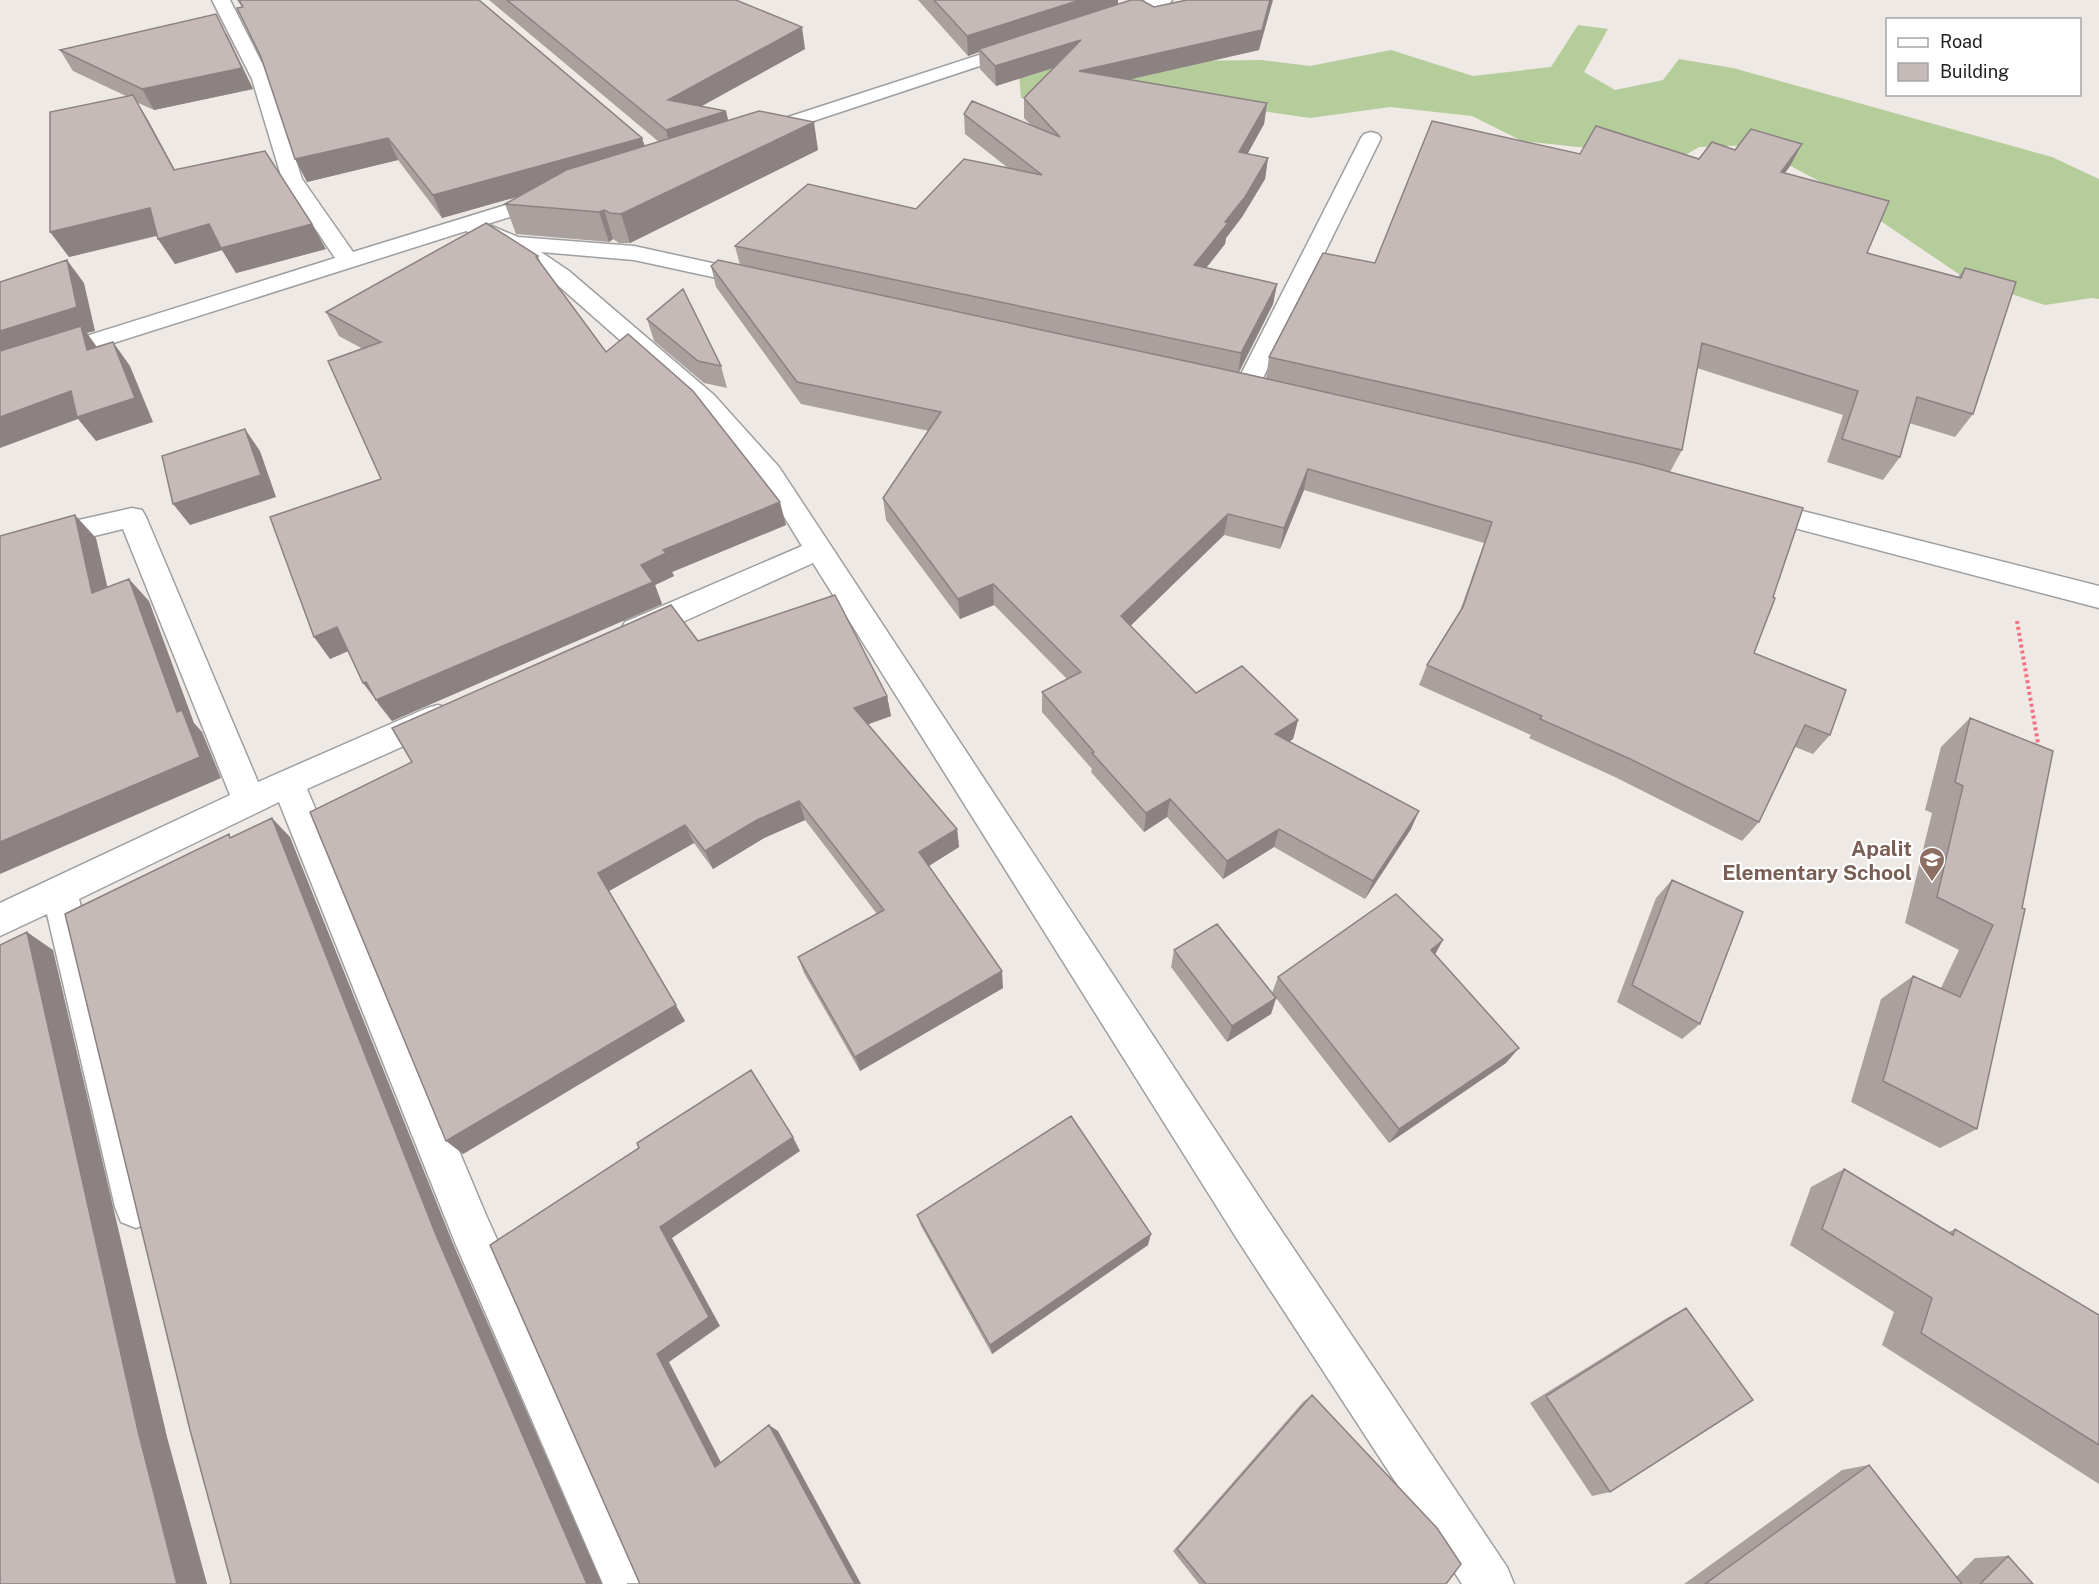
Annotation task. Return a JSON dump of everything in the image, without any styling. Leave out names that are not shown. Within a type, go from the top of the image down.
[{"type":"street","points":[[221,0],[261,79],[292,179],[348,261]]},
{"type":"street","points":[[1085,26],[1164,0]]},
{"type":"street","points":[[735,140],[1040,41]]},
{"type":"street","points":[[1247,386],[1371,138]]},
{"type":"street","points":[[0,371],[566,193]]},
{"type":"street","points":[[465,223],[512,242],[561,276],[705,401],[770,473],[1252,1224],[1490,1584]]},
{"type":"street","points":[[512,242],[634,253],[773,283]]},
{"type":"street","points":[[1733,502],[2009,576],[2099,597]]},
{"type":"street","points":[[0,553],[52,536],[132,517],[249,801]]},
{"type":"street","points":[[612,640],[818,550]]},
{"type":"street","points":[[0,920],[249,801],[461,707]]},
{"type":"street","points":[[288,783],[471,1230],[628,1584]]},
{"type":"street","points":[[59,891],[144,1239]]},
{"type":"path","points":[[2009,576],[2040,751]]},
{"type":"green space","points":[[1578,25],[1608,29],[1584,72],[1615,90],[1663,80],[1679,59],[1733,68],[2052,157],[2099,179],[2099,299],[2045,305],[1966,279],[1832,188],[1751,145],[1699,147],[1665,167],[1588,148],[1522,141],[1472,116],[1390,107],[1310,118],[1101,88],[1021,98],[1019,75],[1106,52],[1182,61],[1261,60],[1310,66],[1391,50],[1473,76],[1551,67]]},
{"type":"building","points":[[239,0],[479,0],[642,138],[433,195],[388,138],[295,159],[261,57],[237,8],[243,7]]},
{"type":"building","points":[[507,0],[736,0],[802,27],[668,100],[726,111],[666,130]]},
{"type":"building","points":[[934,0],[1080,0],[967,36]]},
{"type":"building","points":[[1131,0],[1141,0],[1154,7],[1187,0],[1270,0],[1262,30],[1079,71],[1267,103],[1239,152],[1268,158],[1245,197],[1225,222],[1228,223],[1194,265],[1277,284],[1241,353],[735,246],[808,184],[916,209],[964,159],[1042,175],[964,114],[972,101],[1060,137],[1024,98],[1081,40],[995,66],[979,49]]},
{"type":"building","points":[[216,14],[242,68],[142,89],[60,50]]},
{"type":"building","points":[[133,95],[174,170],[265,151],[312,224],[221,248],[209,224],[158,239],[150,208],[50,232],[50,112]]},
{"type":"building","points":[[759,111],[814,122],[621,214],[604,210],[599,212],[505,204],[566,170]]},
{"type":"building","points":[[1432,121],[1580,154],[1596,126],[1699,159],[1712,142],[1735,150],[1751,129],[1802,144],[1781,172],[1889,201],[1867,253],[1961,278],[1965,268],[2016,282],[1973,414],[1917,397],[1900,457],[1842,439],[1858,391],[1702,343],[1682,450],[1269,357],[1323,253],[1375,263]]},
{"type":"building","points":[[486,223],[538,256],[536,257],[606,352],[628,334],[693,391],[780,502],[663,550],[666,553],[641,565],[653,582],[376,700],[366,682],[363,683],[337,627],[314,637],[270,517],[381,479],[328,361],[381,342],[326,312]]},
{"type":"building","points":[[67,260],[77,307],[0,331],[0,282]]},
{"type":"building","points":[[718,260],[1250,375],[1640,464],[1803,508],[1773,597],[1775,598],[1754,653],[1846,690],[1830,735],[1805,725],[1759,822],[1628,758],[1540,719],[1542,716],[1427,665],[1463,607],[1492,522],[1308,469],[1284,528],[1228,514],[1121,616],[1196,693],[1242,666],[1298,720],[1275,734],[1419,811],[1373,881],[1279,829],[1227,861],[1170,799],[1146,813],[1092,753],[1094,752],[1042,692],[1081,672],[993,584],[958,599],[883,498],[941,412],[797,382],[711,266]]},
{"type":"building","points":[[683,289],[721,366],[698,361],[647,319]]},
{"type":"building","points":[[81,326],[87,350],[113,342],[135,398],[77,417],[71,391],[0,417],[0,351]]},
{"type":"building","points":[[245,429],[261,475],[173,504],[162,456]]},
{"type":"building","points":[[75,515],[92,593],[129,579],[177,712],[182,710],[200,757],[0,842],[0,536]]},
{"type":"building","points":[[835,595],[887,696],[854,708],[957,829],[919,852],[1002,971],[855,1057],[798,957],[884,910],[799,801],[757,820],[705,851],[685,825],[598,873],[676,1005],[446,1141],[310,812],[412,762],[392,728],[671,605],[698,641]]},
{"type":"building","points":[[1970,718],[2053,751],[2022,908],[2025,909],[1977,1129],[1883,1081],[1913,976],[1960,997],[1993,925],[1937,897],[1963,786],[1955,782]]},
{"type":"building","points":[[272,818],[436,1235],[587,1584],[230,1584],[190,1430],[65,914],[229,834],[230,838]]},
{"type":"building","points":[[1672,880],[1743,912],[1700,1024],[1632,985]]},
{"type":"building","points":[[1396,894],[1443,940],[1431,950],[1519,1048],[1399,1129],[1278,977]]},
{"type":"building","points":[[1217,924],[1276,998],[1232,1026],[1174,950]]},
{"type":"building","points":[[27,932],[138,1431],[177,1584],[0,1584],[0,945]]},
{"type":"building","points":[[751,1070],[793,1137],[660,1227],[709,1317],[657,1354],[715,1467],[769,1425],[855,1584],[640,1584],[490,1245],[639,1148],[637,1143]]},
{"type":"building","points":[[1071,1116],[1151,1234],[990,1345],[917,1215]]},
{"type":"building","points":[[1844,1169],[1953,1235],[1955,1229],[2099,1315],[2099,1445],[1921,1333],[1932,1298],[1822,1229]]},
{"type":"building","points":[[1686,1308],[1753,1400],[1610,1492],[1546,1396]]},
{"type":"building","points":[[1312,1395],[1437,1528],[1461,1564],[1446,1584],[1206,1584],[1177,1549]]},
{"type":"building","points":[[1869,1465],[1962,1584],[1705,1584]]},
{"type":"building","points":[[2008,1556],[2033,1584],[1980,1584]]},
{"type":"place","name":"Apalit Elementary School","points":[[1932,883]]}]
